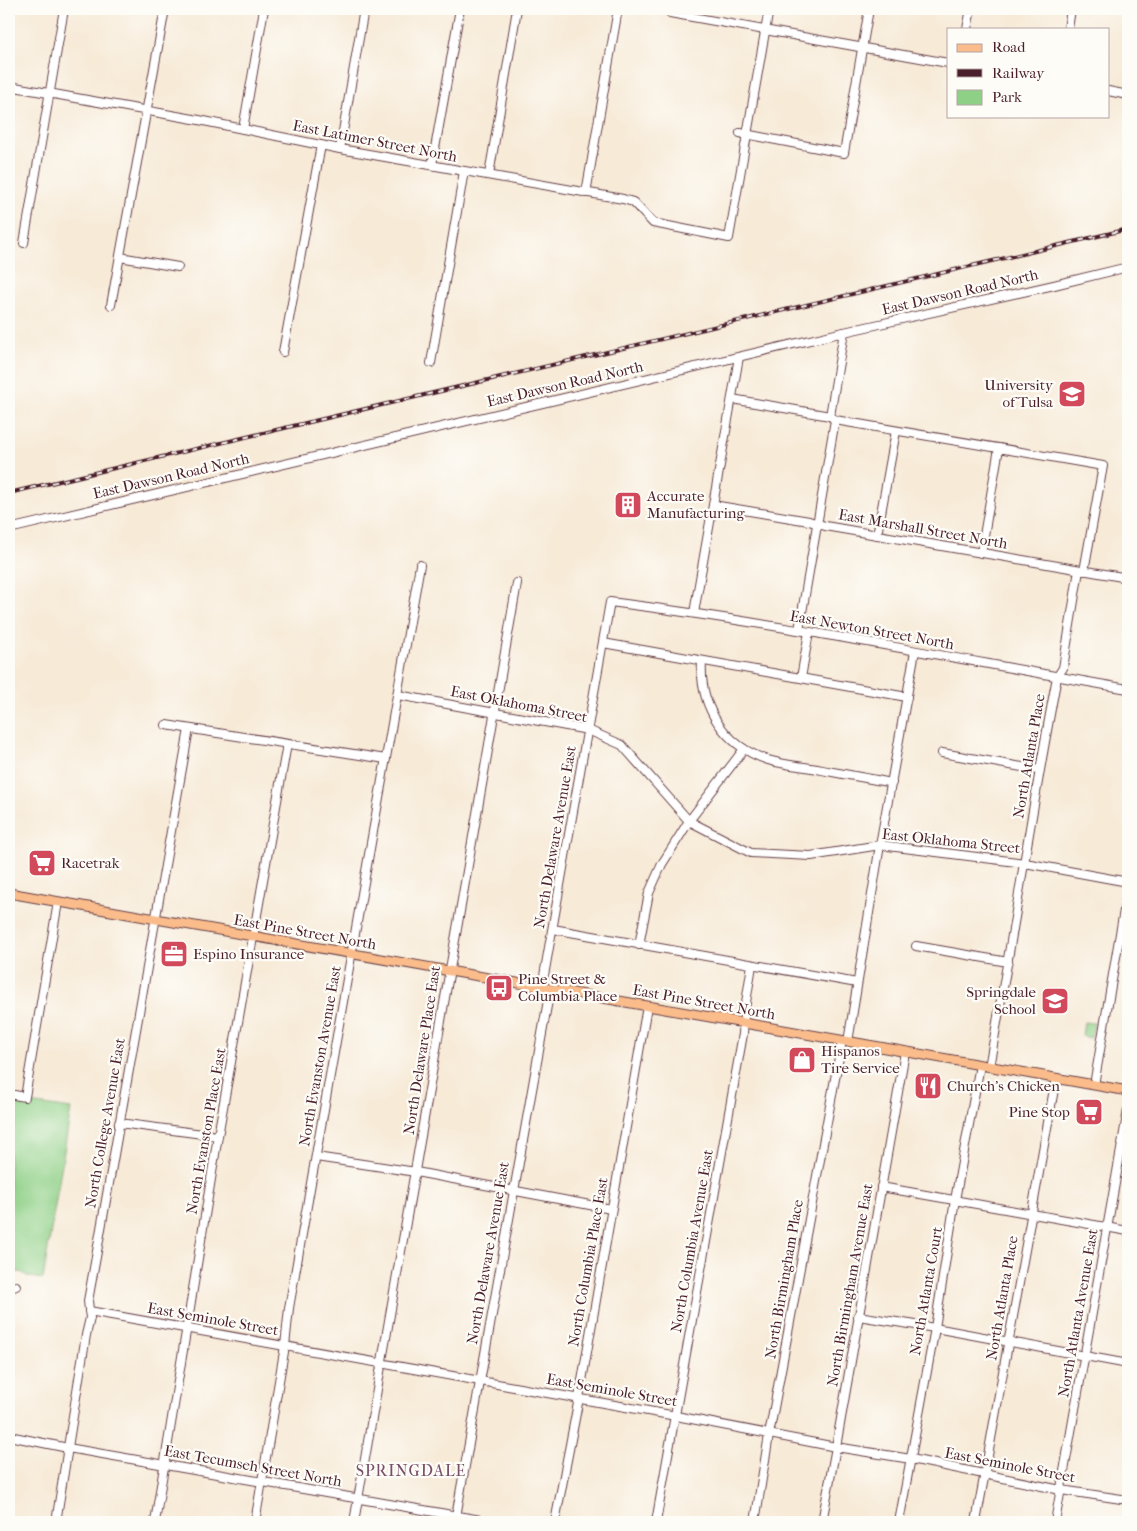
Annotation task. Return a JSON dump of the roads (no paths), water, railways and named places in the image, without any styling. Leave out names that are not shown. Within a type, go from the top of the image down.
[{"type":"main road","name":"East Pine Street North","points":[[9,893],[1128,1091]]},
{"type":"street","points":[[24,243],[64,9]]},
{"type":"street","points":[[111,305],[165,9]]},
{"type":"street","points":[[242,129],[264,9]]},
{"type":"street","points":[[340,149],[364,9]]},
{"type":"street","points":[[432,165],[460,9]]},
{"type":"street","points":[[489,176],[517,9]]},
{"type":"street","points":[[586,193],[618,9]]},
{"type":"street","points":[[768,9],[744,134],[844,153],[869,9]]},
{"type":"street","points":[[967,28],[971,9]]},
{"type":"street","points":[[1068,28],[1071,9]]},
{"type":"street","points":[[670,13],[947,63]]},
{"type":"street","name":"East Latimer Street North","points":[[9,86],[242,129],[321,146],[623,198],[633,202],[653,222],[729,238],[744,134]]},
{"type":"street","points":[[1110,91],[1128,95]]},
{"type":"street","points":[[283,352],[321,146]]},
{"type":"street","points":[[431,363],[464,171]]},
{"type":"street","points":[[120,257],[178,267]]},
{"type":"street","name":"East Dawson Road North","points":[[9,529],[1128,267]]},
{"type":"street","points":[[799,630],[817,524],[844,332]]},
{"type":"street","points":[[694,613],[739,357]]},
{"type":"street","points":[[732,399],[896,431],[999,448],[981,553]]},
{"type":"street","points":[[877,535],[896,431]]},
{"type":"street","name":"North Atlanta Place","points":[[984,1066],[1008,962],[1039,770],[1057,677],[1063,668],[1103,466],[999,448]]},
{"type":"street","name":"East Marshall Street North","points":[[713,505],[1128,578]]},
{"type":"street","name":"North Evanston Avenue East","points":[[255,1522],[285,1346],[289,1308],[420,565]]},
{"type":"street","name":"North Delaware Place East","points":[[354,1522],[383,1364],[517,583]]},
{"type":"street","name":"East Newton Street North","points":[[610,602],[799,630],[1128,689]]},
{"type":"street","name":"North Delaware Avenue East","points":[[456,1519],[513,1191],[546,988],[553,929],[610,602]]},
{"type":"street","points":[[801,678],[809,632]]},
{"type":"street","points":[[603,643],[907,697]]},
{"type":"street","name":"North Birmingham Place","points":[[755,1522],[769,1435],[857,983],[915,652]]},
{"type":"street","points":[[702,661],[701,677],[708,705],[726,734],[744,748],[769,760],[892,783]]},
{"type":"street","name":"East Oklahoma Street","points":[[398,696],[588,730],[622,745],[689,821],[751,853],[811,856],[880,845],[1025,863],[1128,882]]},
{"type":"street","points":[[166,725],[386,759]]},
{"type":"street","name":"North College Avenue East","points":[[56,1522],[90,1318],[88,1301],[189,729]]},
{"type":"street","name":"North Evanston Place East","points":[[155,1522],[218,1136],[287,744]]},
{"type":"street","points":[[639,944],[645,906],[654,880],[689,821],[744,748]]},
{"type":"street","points":[[942,753],[1039,770]]},
{"type":"street","points":[[1094,1085],[1128,887]]},
{"type":"street","points":[[9,1094],[25,1097],[58,902]]},
{"type":"street","points":[[553,929],[857,983]]},
{"type":"street","points":[[916,946],[1008,962]]},
{"type":"street","name":"North Columbia Avenue East","points":[[656,1522],[743,1034],[752,965]]},
{"type":"street","name":"North Columbia Place East","points":[[555,1522],[579,1398],[647,1006]]},
{"type":"street","name":"North Birmingham Avenue East","points":[[822,1522],[905,1052]]},
{"type":"street","name":"North Atlanta Court","points":[[899,1522],[935,1328],[955,1200],[984,1066]]},
{"type":"street","name":"North Atlanta Place","points":[[976,1522],[1056,1078]]},
{"type":"street","name":"North Atlanta Avenue East","points":[[1055,1522],[1128,1110]]},
{"type":"street","points":[[119,1123],[218,1136]]},
{"type":"street","points":[[316,1157],[416,1172],[611,1209]]},
{"type":"street","points":[[881,1187],[1128,1231]]},
{"type":"street","name":"East Seminole Street","points":[[89,1311],[579,1398],[769,1435],[910,1459],[1061,1490],[1128,1500]]},
{"type":"street","points":[[858,1316],[935,1328],[1128,1364]]},
{"type":"street","name":"East Tecumseh Street North","points":[[9,1436],[358,1498],[456,1519],[492,1522]]},
{"type":"railway","points":[[9,493],[1128,229]]},
{"type":"place","name":"University of Tulsa","points":[[1072,394]]},
{"type":"place","name":"Accurate Manufacturing","points":[[628,505]]},
{"type":"place","name":"Racetrak","points":[[42,863]]},
{"type":"place","name":"Espino Insurance","points":[[174,954]]},
{"type":"place","name":"Pine Street & Columbia Place","points":[[499,988]]},
{"type":"place","name":"Springdale School","points":[[1055,1001]]},
{"type":"place","name":"Hispanos Tire Service","points":[[802,1060]]},
{"type":"place","name":"Church's Chicken","points":[[928,1086]]},
{"type":"place","name":"Pine Stop","points":[[1089,1112]]},
{"type":"district","name":"SPRINGDALE","points":[[411,1470]]}]
